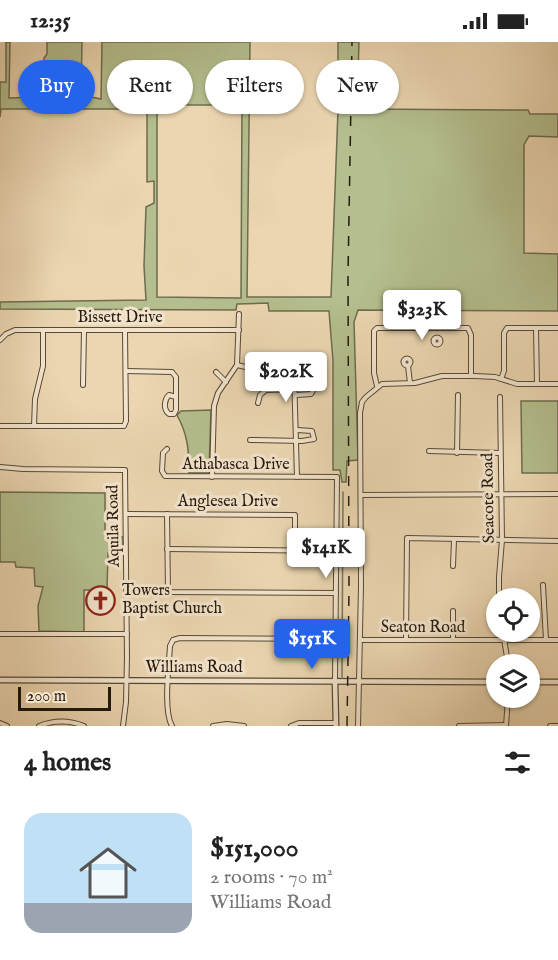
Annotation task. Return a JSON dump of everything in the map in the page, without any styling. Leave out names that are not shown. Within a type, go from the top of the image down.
[{"type":"street","points":[[212,477],[214,406],[218,393],[237,365],[239,314]]},
{"type":"street","points":[[437,338],[438,328]]},
{"type":"street","points":[[501,379],[504,370],[505,331],[510,328],[558,328]]},
{"type":"street","points":[[536,328],[537,384]]},
{"type":"street","points":[[377,386],[374,373],[375,329],[469,329],[471,376]]},
{"type":"street","name":"Bissett Drive","points":[[2,338],[15,330],[239,330]]},
{"type":"street","points":[[34,426],[35,399],[43,366],[43,330]]},
{"type":"street","points":[[83,385],[84,330]]},
{"type":"street","points":[[0,426],[124,426],[126,421],[125,331]]},
{"type":"street","points":[[237,365],[254,369],[292,370],[295,375],[297,477]]},
{"type":"street","points":[[408,366],[410,383]]},
{"type":"street","points":[[126,371],[172,372],[176,377],[176,397],[176,411],[173,415],[169,414],[166,411],[166,400],[170,395],[176,397]]},
{"type":"street","points":[[216,372],[226,382]]},
{"type":"street","points":[[358,726],[360,407],[377,386],[410,383],[442,376],[489,376],[518,384],[558,384]]},
{"type":"street","points":[[258,403],[260,395],[266,390],[296,389]]},
{"type":"street","points":[[458,395],[458,453]]},
{"type":"street","name":"Seacote Road","points":[[499,588],[502,540],[500,397]]},
{"type":"street","points":[[250,440],[311,441],[314,435],[310,430],[297,429]]},
{"type":"street","name":"Athabasca Drive","points":[[167,449],[163,453],[164,476],[337,477],[337,551]]},
{"type":"street","points":[[429,451],[500,453]]},
{"type":"street","name":"Aquila Road","points":[[0,467],[125,470],[127,634],[123,726]]},
{"type":"street","points":[[361,495],[558,494]]},
{"type":"street","points":[[167,513],[168,592],[336,593]]},
{"type":"street","name":"Anglesea Drive","points":[[126,514],[295,514],[295,550]]},
{"type":"street","points":[[406,640],[407,538],[558,541]]},
{"type":"street","points":[[453,566],[454,540]]},
{"type":"street","points":[[167,549],[337,551],[336,724],[298,723],[291,726]]},
{"type":"street","points":[[543,585],[546,640]]},
{"type":"street","points":[[453,611],[453,640]]},
{"type":"street","points":[[0,634],[127,634]]},
{"type":"street","points":[[172,726],[168,714],[170,646],[173,640],[180,638],[336,639]]},
{"type":"street","name":"Seaton Road","points":[[360,640],[486,640]]},
{"type":"street","name":"Seaton Road","points":[[540,640],[558,640]]},
{"type":"street","name":"Williams Road","points":[[0,680],[486,682]]},
{"type":"street","points":[[540,682],[558,682]]},
{"type":"street","points":[[459,726],[506,725],[507,708]]},
{"type":"street","points":[[39,726],[66,721],[84,726]]},
{"type":"street","points":[[0,723],[7,726]]},
{"type":"street","points":[[213,726],[244,726]]},
{"type":"street","points":[[550,726],[558,726]]},
{"type":"green space","points":[[6,42],[10,42],[9,98],[18,98],[18,109],[1,109],[0,117],[0,82],[6,82]]},
{"type":"green space","points":[[47,42],[82,42],[82,60],[44,60],[47,54]]},
{"type":"green space","points":[[102,42],[250,42],[250,60],[205,60],[205,105],[193,105],[193,60],[107,60],[107,109],[95,109],[95,98],[101,99]]},
{"type":"green space","points":[[338,42],[359,42],[358,60],[338,60]]},
{"type":"green space","points":[[399,109],[528,110],[530,114],[558,114],[558,137],[529,136],[524,145],[524,253],[558,254],[558,311],[358,310],[354,322],[358,460],[347,461],[346,482],[342,482],[340,470],[333,470],[333,361],[329,311],[269,311],[268,303],[237,304],[236,310],[0,309],[0,302],[146,300],[144,266],[146,207],[154,203],[154,181],[147,182],[147,114],[157,114],[157,297],[241,298],[242,114],[249,114],[247,297],[331,297],[338,114],[399,114]]},
{"type":"green space","points":[[521,401],[558,401],[558,473],[522,473]]},
{"type":"green space","points":[[211,410],[209,473],[189,473],[187,443],[184,429],[177,415],[181,411]]},
{"type":"green space","points":[[0,492],[105,493],[105,536],[123,537],[123,553],[108,553],[107,590],[84,590],[84,632],[39,631],[38,606],[43,587],[35,586],[34,568],[16,567],[15,562],[0,562]]},
{"type":"waterway","points":[[342,677],[343,492]]},
{"type":"railway","points":[[347,726],[348,274],[352,42]]},
{"type":"place","name":"Towers Baptist Church","points":[[101,600]]}]
